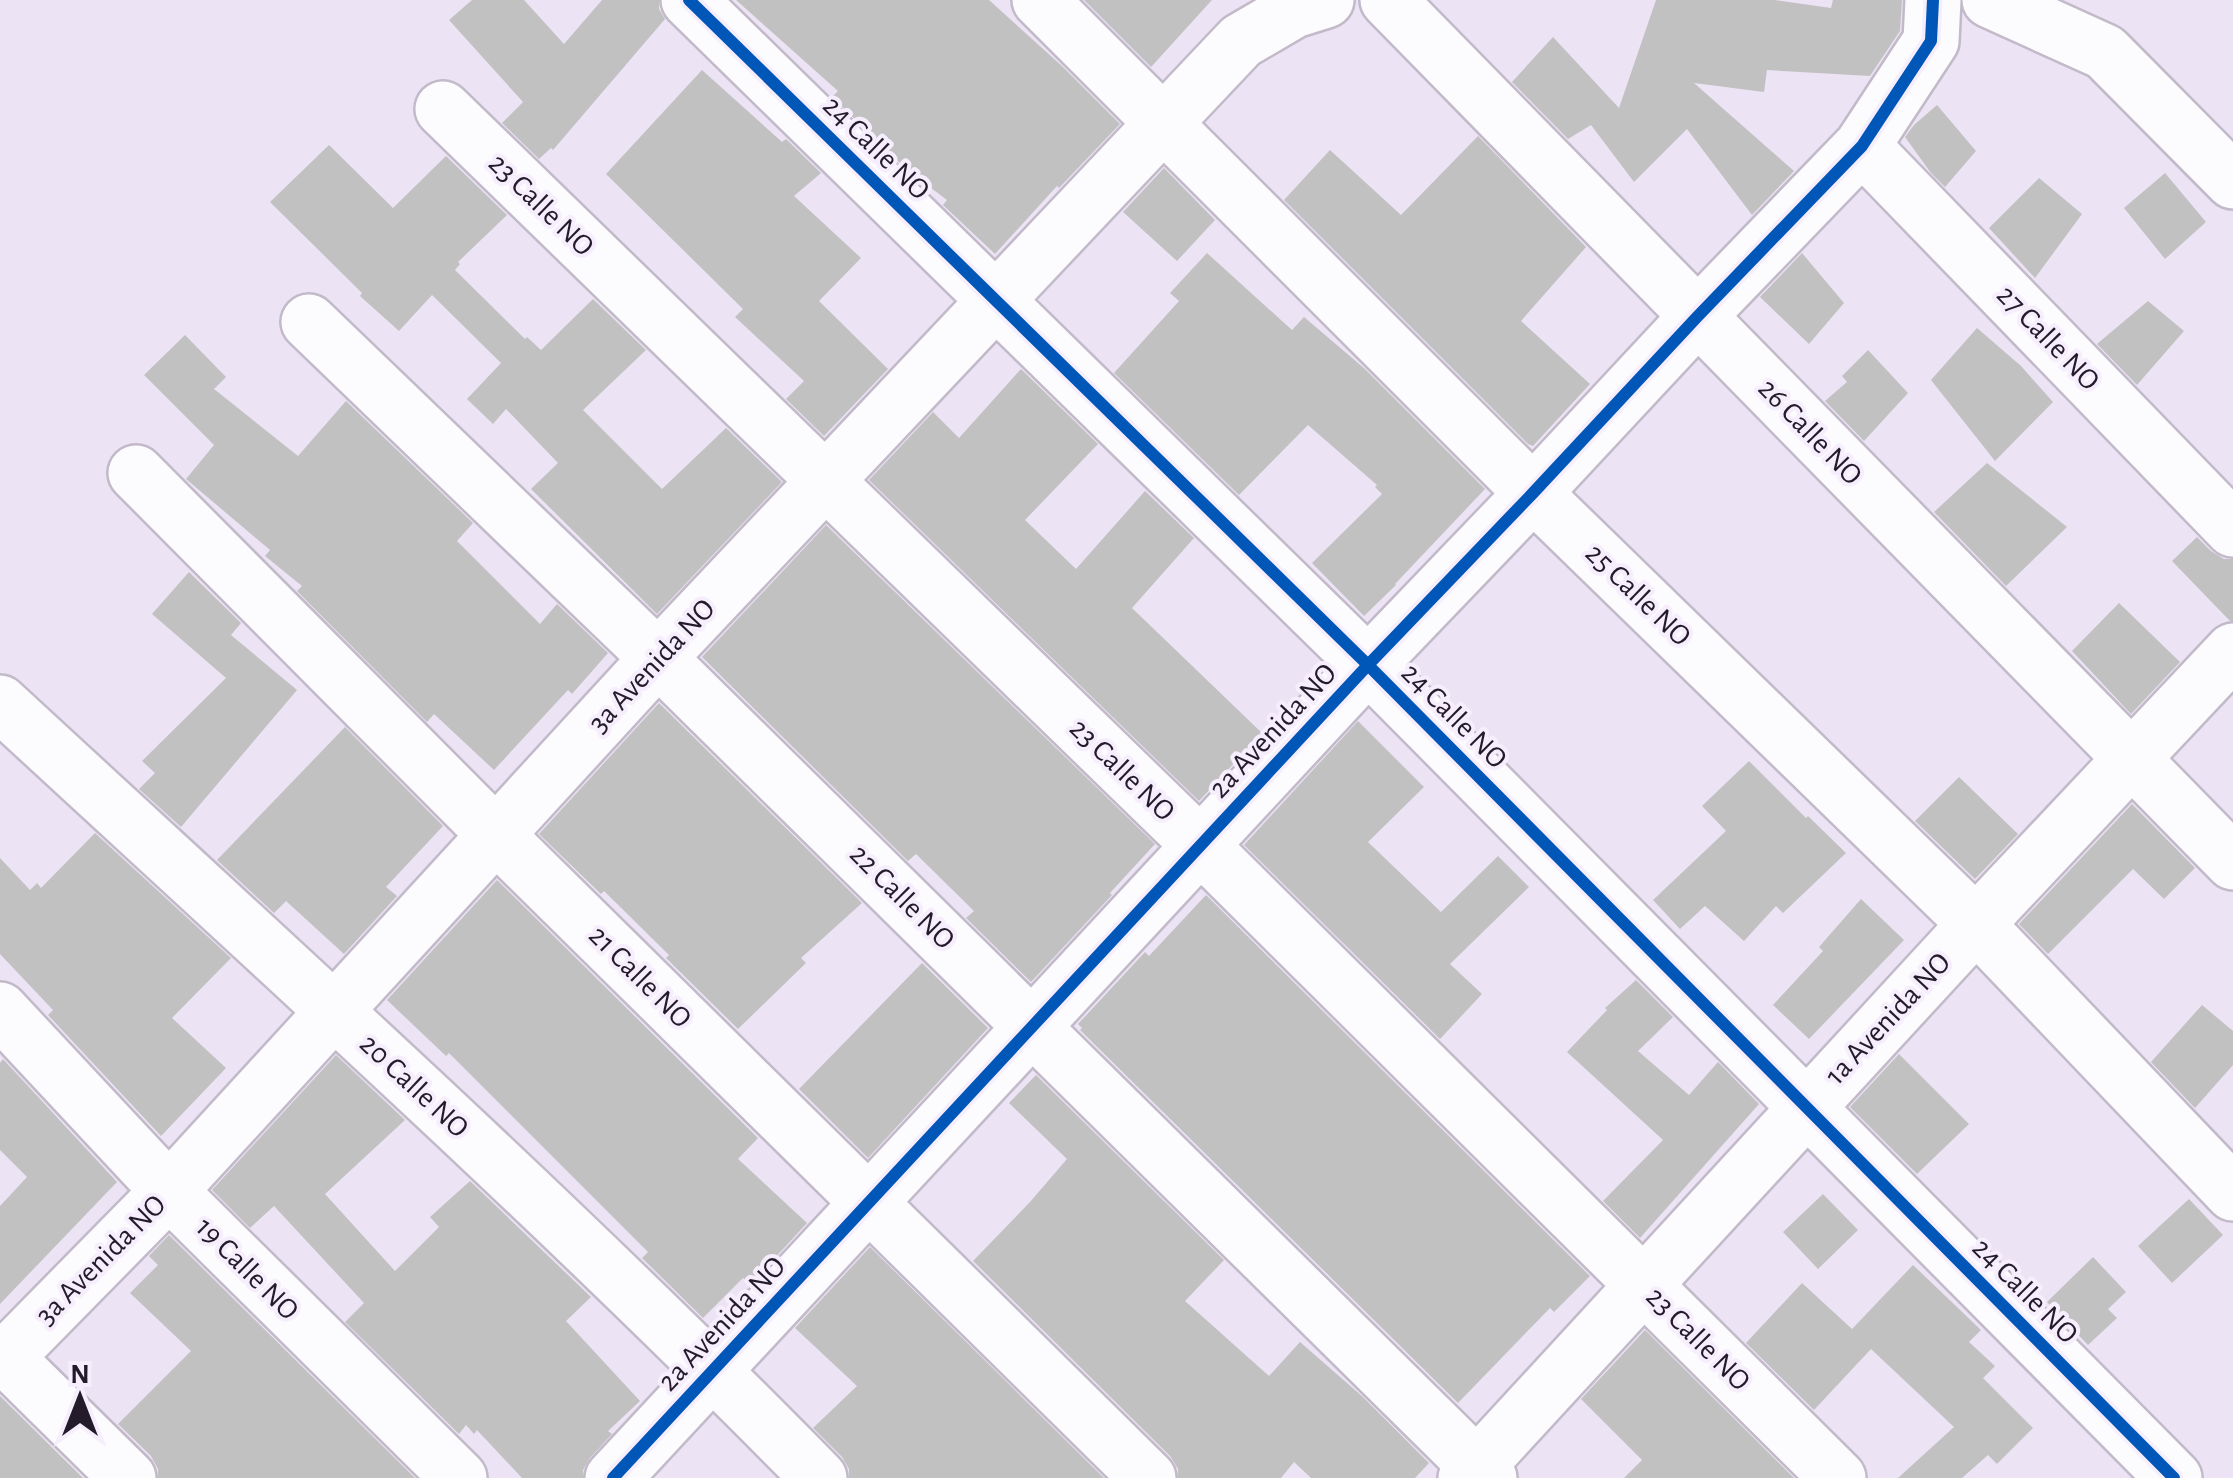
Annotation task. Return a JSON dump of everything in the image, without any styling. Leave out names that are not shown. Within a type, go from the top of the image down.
[{"type":"street","name":"24 Calle NO","points":[[688,0],[1368,665],[2174,1478]]},
{"type":"street","name":"25 Calle NO","points":[[1040,0],[1533,493],[1976,924],[2233,1192]]},
{"type":"street","name":"3a Avenida NO","points":[[2,1357],[169,1191],[658,658],[1242,41],[1294,10],[1326,0]]},
{"type":"street","name":"26 Calle NO","points":[[1388,0],[2233,862]]},
{"type":"street","name":"2a Avenida NO","points":[[613,1478],[1368,665],[1862,146],[1931,41],[1933,0]]},
{"type":"street","points":[[1990,0],[2105,52],[2233,182]]},
{"type":"street","name":"23 Calle NO","points":[[443,109],[1201,846],[1838,1478]]},
{"type":"street","name":"27 Calle NO","points":[[1862,146],[2233,529]]},
{"type":"street","name":"22 Calle NO","points":[[309,322],[1032,1026],[1477,1474]]},
{"type":"street","name":"21 Calle NO","points":[[136,473],[496,835],[1148,1478]]},
{"type":"street","name":"1a Avenida NO","points":[[1477,1474],[1807,1107],[2233,651]]},
{"type":"street","name":"20 Calle NO","points":[[0,703],[334,1011],[713,1370],[819,1478]]},
{"type":"street","name":"19 Calle NO","points":[[0,1010],[169,1191],[459,1478]]},
{"type":"street","points":[[2,1357],[128,1478]]},
{"type":"building","points":[[472,0],[524,0],[564,44],[602,0],[659,0],[665,19],[553,150],[539,159],[502,123],[523,102],[449,20]]},
{"type":"building","points":[[736,0],[989,0],[1120,124],[995,254],[943,205],[947,200],[907,170],[832,97],[838,91]]},
{"type":"building","points":[[1084,0],[1212,0],[1151,67]]},
{"type":"building","points":[[1656,0],[1774,0],[1831,8],[1833,0],[1902,0],[1900,31],[1870,76],[1767,70],[1764,92],[1694,83],[1794,171],[1752,215],[1687,129],[1634,182],[1591,125],[1568,139],[1512,82],[1553,37],[1619,108]]},
{"type":"building","points":[[702,70],[821,173],[794,196],[861,258],[819,301],[888,369],[824,436],[786,399],[804,381],[735,317],[743,309],[606,174]]},
{"type":"building","points":[[1937,105],[1976,151],[1945,187],[1905,137]]},
{"type":"building","points":[[1478,136],[1586,247],[1521,321],[1590,384],[1533,446],[1284,200],[1330,150],[1401,215]]},
{"type":"building","points":[[329,145],[393,208],[446,156],[507,215],[458,262],[455,270],[541,350],[593,299],[646,350],[583,410],[662,489],[726,428],[782,482],[657,614],[531,489],[558,463],[506,409],[493,424],[467,399],[501,363],[432,295],[399,331],[270,202]]},
{"type":"building","points":[[1164,168],[1215,220],[1177,261],[1123,212]]},
{"type":"building","points":[[2165,173],[2206,222],[2165,259],[2124,208]]},
{"type":"building","points":[[2039,178],[2082,214],[2035,278],[1989,228]]},
{"type":"building","points":[[1207,253],[1292,330],[1304,317],[1365,369],[1485,489],[1364,616],[1312,563],[1382,494],[1377,485],[1308,425],[1239,495],[1114,373],[1179,301],[1170,293]]},
{"type":"building","points":[[1802,253],[1844,303],[1809,344],[1760,297]]},
{"type":"building","points":[[2148,301],[2184,331],[2137,385],[2097,344]]},
{"type":"building","points":[[1977,328],[2021,366],[2053,402],[1995,461],[1931,380]]},
{"type":"building","points":[[185,335],[226,377],[214,389],[298,456],[346,401],[473,523],[457,541],[540,624],[557,604],[608,653],[494,770],[434,714],[427,722],[297,591],[302,586],[265,556],[270,550],[186,479],[214,445],[144,375]]},
{"type":"building","points":[[1868,350],[1908,393],[1864,441],[1825,401],[1847,382],[1842,376]]},
{"type":"building","points":[[1021,369],[1098,444],[1025,520],[1076,569],[1145,491],[1194,538],[1132,608],[1262,733],[1199,801],[869,480],[933,412],[959,438]]},
{"type":"building","points":[[1987,463],[2067,527],[2006,586],[1934,512]]},
{"type":"building","points":[[826,525],[1155,844],[1031,982],[966,918],[974,911],[916,854],[908,861],[702,657]]},
{"type":"building","points":[[2197,537],[2224,559],[2233,559],[2233,621],[2172,561]]},
{"type":"building","points":[[189,572],[241,623],[231,635],[297,690],[181,827],[139,789],[155,773],[142,761],[226,678],[152,614]]},
{"type":"building","points":[[2119,603],[2180,662],[2131,714],[2072,651]]},
{"type":"building","points":[[659,703],[862,903],[801,958],[806,963],[738,1029],[604,891],[601,894],[539,834]]},
{"type":"building","points":[[1358,721],[1424,787],[1368,842],[1441,912],[1498,856],[1529,887],[1450,964],[1482,994],[1440,1039],[1244,845]]},
{"type":"building","points":[[345,727],[443,826],[386,887],[397,896],[344,954],[286,901],[274,913],[217,860]]},
{"type":"building","points":[[1749,761],[1846,853],[1783,913],[1776,906],[1744,941],[1705,906],[1680,929],[1653,900],[1726,831],[1702,806]]},
{"type":"building","points":[[1959,777],[2018,834],[1975,879],[1915,821]]},
{"type":"building","points":[[2132,804],[2195,868],[2164,899],[2133,869],[2048,954],[2019,924]]},
{"type":"building","points":[[95,833],[231,958],[172,1018],[226,1068],[161,1136],[48,1015],[53,1010],[0,954],[0,858],[30,890],[37,883],[41,888]]},
{"type":"building","points":[[497,880],[758,1138],[738,1159],[807,1223],[750,1285],[743,1278],[703,1318],[642,1258],[648,1252],[449,1053],[446,1056],[387,1000]]},
{"type":"building","points":[[1206,895],[1590,1276],[1554,1312],[1550,1308],[1458,1403],[1080,1030],[1078,1024],[1145,952],[1149,956]]},
{"type":"building","points":[[1861,899],[1904,940],[1809,1039],[1773,1005],[1823,951],[1819,947]]},
{"type":"building","points":[[922,963],[988,1028],[868,1158],[799,1089]]},
{"type":"building","points":[[1636,980],[1673,1017],[1638,1051],[1689,1095],[1718,1062],[1759,1104],[1640,1238],[1603,1201],[1663,1140],[1567,1052],[1605,1008]]},
{"type":"building","points":[[2202,1005],[2233,1031],[2233,1065],[2195,1108],[2151,1062]]},
{"type":"building","points":[[1899,1054],[1969,1124],[1917,1174],[1850,1107]]},
{"type":"building","points":[[336,1055],[405,1120],[325,1194],[395,1271],[439,1227],[430,1217],[470,1181],[591,1297],[566,1321],[640,1401],[608,1431],[612,1434],[590,1458],[583,1478],[522,1478],[477,1430],[474,1434],[466,1425],[459,1434],[345,1322],[364,1303],[274,1206],[250,1228],[212,1190]]},
{"type":"building","points":[[3,1059],[117,1182],[0,1304],[0,1206],[27,1177],[0,1150]]},
{"type":"building","points":[[1036,1075],[1224,1260],[1185,1301],[1269,1376],[1300,1342],[1429,1463],[1415,1478],[1311,1478],[1294,1462],[1281,1478],[1178,1478],[1178,1469],[1170,1456],[973,1261],[1067,1159],[1009,1103]]},
{"type":"building","points":[[1823,1194],[1858,1230],[1818,1269],[1783,1232]]},
{"type":"building","points":[[2189,1199],[2223,1235],[2172,1283],[2138,1246]]},
{"type":"building","points":[[169,1235],[415,1478],[158,1478],[151,1456],[118,1424],[191,1351],[130,1293],[158,1265],[149,1256]]},
{"type":"building","points":[[870,1247],[1104,1478],[849,1478],[842,1457],[813,1428],[857,1386],[795,1328]]},
{"type":"building","points":[[2093,1257],[2126,1292],[2108,1309],[2117,1318],[2088,1345],[2047,1302]]},
{"type":"building","points":[[1913,1265],[1981,1330],[1969,1342],[1995,1366],[1983,1378],[2033,1428],[1997,1464],[1988,1455],[1962,1478],[1898,1478],[1954,1427],[1871,1349],[1814,1410],[1746,1343],[1802,1283],[1852,1329]]},
{"type":"building","points":[[1645,1330],[1794,1478],[1624,1478],[1642,1460],[1581,1399]]},
{"type":"building","points":[[0,1396],[83,1478],[0,1478]]},
{"type":"cycle path","points":[[689,0],[1368,665],[2174,1478]]},
{"type":"cycle path","points":[[613,1478],[1368,665],[1862,146],[1931,41],[1933,0]]}]
